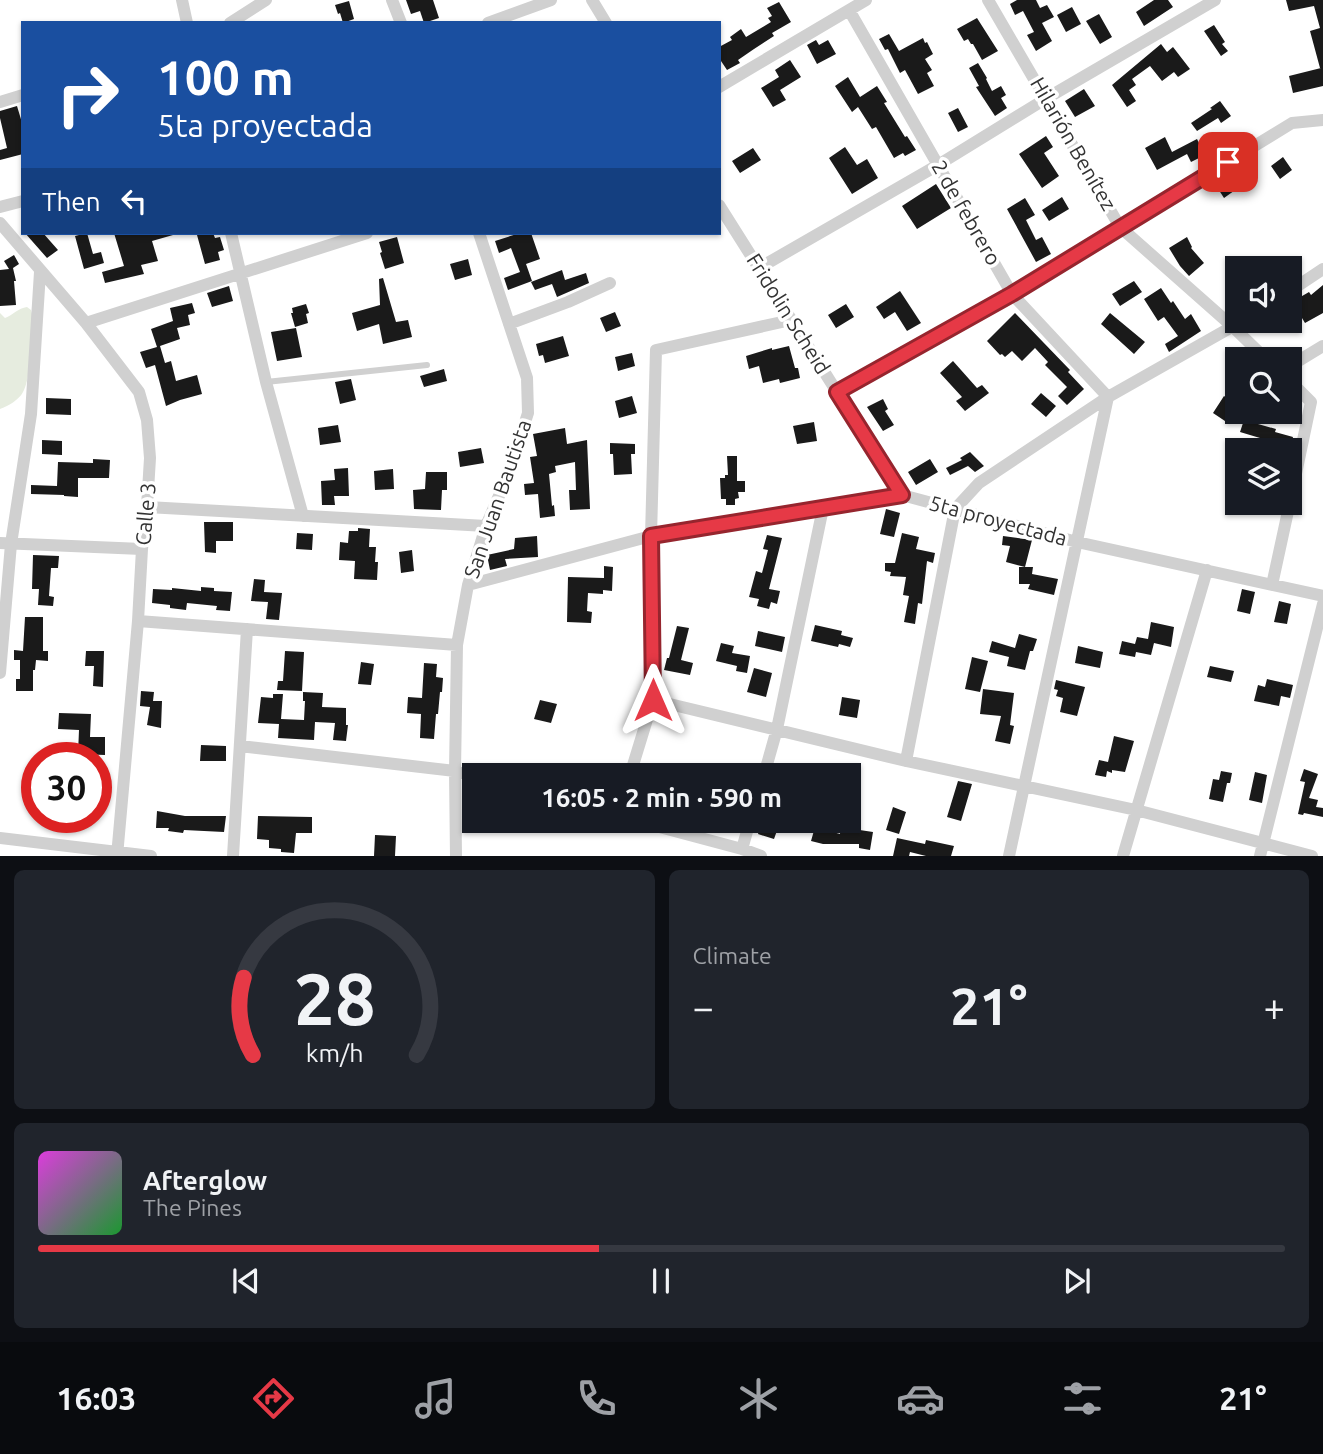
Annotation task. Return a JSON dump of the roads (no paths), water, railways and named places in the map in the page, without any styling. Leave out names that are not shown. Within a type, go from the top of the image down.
[{"type":"street","points":[[182,0],[187,21]]},
{"type":"street","points":[[233,21],[266,0]]},
{"type":"street","points":[[392,0],[400,21]]},
{"type":"street","points":[[493,21],[551,0]]},
{"type":"street","points":[[592,0],[605,21]]},
{"type":"street","points":[[721,85],[866,0]]},
{"type":"street","name":"Hilarión Benítez","points":[[988,0],[1121,227],[1225,312]]},
{"type":"street","points":[[759,268],[1215,0]]},
{"type":"street","name":"2 de febrero","points":[[849,10],[1012,294],[1108,397]]},
{"type":"street","points":[[0,102],[21,96]]},
{"type":"street","points":[[837,392],[1012,294],[1292,123],[1323,120]]},
{"type":"street","points":[[0,207],[21,202]]},
{"type":"street","name":"Fridolin Scheid","points":[[721,208],[902,495]]},
{"type":"street","name":"Calle 3","points":[[0,223],[86,323],[139,392],[147,420],[150,458],[147,508],[117,854]]},
{"type":"street","points":[[231,235],[266,382],[303,516]]},
{"type":"street","points":[[86,323],[361,235]]},
{"type":"street","name":"San Juan Bautista","points":[[456,856],[457,645],[468,585],[486,526],[508,475],[528,413],[527,378],[479,235]]},
{"type":"street","points":[[1302,282],[1323,269]]},
{"type":"street","points":[[0,673],[6,543],[31,414],[40,272]]},
{"type":"street","points":[[509,324],[610,283]]},
{"type":"street","points":[[634,763],[653,700],[651,536],[656,350],[791,320]]},
{"type":"street","points":[[906,761],[955,509],[979,483],[1108,397],[1225,332]]},
{"type":"street","name":"Hilarión Benítez","points":[[1246,333],[1257,347]]},
{"type":"street","points":[[1302,359],[1323,346]]},
{"type":"street","points":[[1302,393],[1311,402],[1302,445]]},
{"type":"street","points":[[1009,856],[1108,397]]},
{"type":"street","name":"5ta proyectada","points":[[468,585],[651,536],[902,495],[1077,542],[1323,596]]},
{"type":"street","points":[[147,508],[486,526]]},
{"type":"street","points":[[768,763],[778,729],[823,508]]},
{"type":"street","points":[[1272,585],[1287,515]]},
{"type":"street","points":[[6,543],[142,550]]},
{"type":"street","points":[[1123,856],[1207,570]]},
{"type":"street","points":[[1261,849],[1323,604]]},
{"type":"street","points":[[138,621],[457,645]]},
{"type":"street","points":[[233,856],[247,629]]},
{"type":"street","points":[[653,700],[906,761],[1136,810],[1261,849],[1312,856]]},
{"type":"street","points":[[240,746],[462,773]]},
{"type":"street","points":[[682,833],[761,856]]},
{"type":"street","points":[[742,849],[747,833]]},
{"type":"street","points":[[0,838],[151,856]]},
{"type":"lane","points":[[266,382],[427,365]]}]
